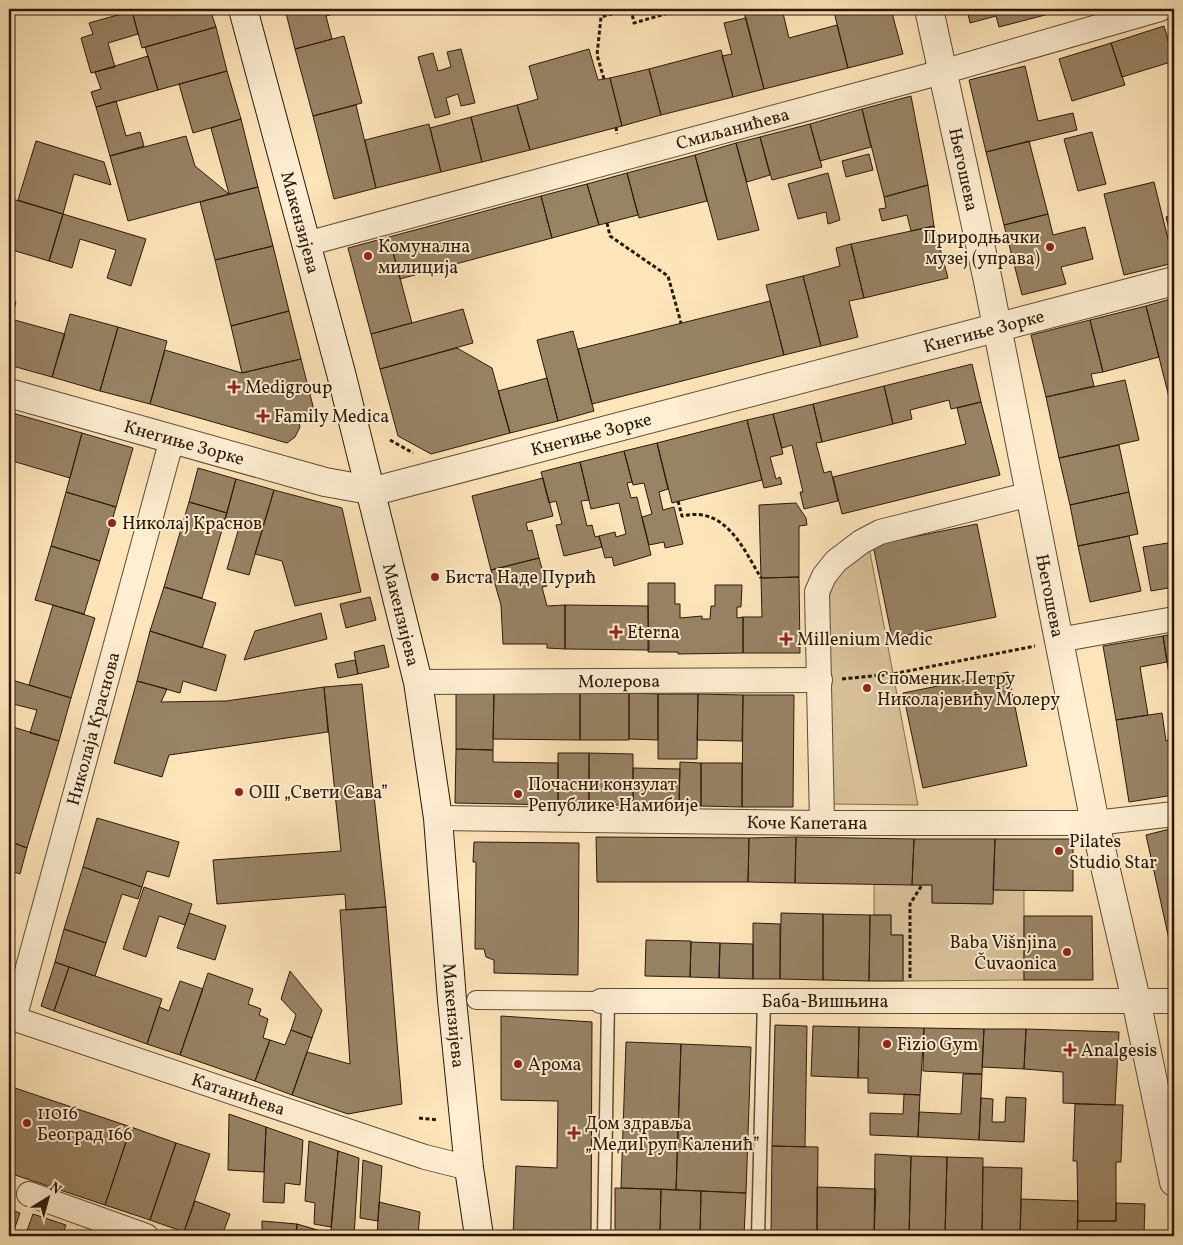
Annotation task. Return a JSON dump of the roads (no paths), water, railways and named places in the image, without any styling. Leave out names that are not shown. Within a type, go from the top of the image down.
[{"type":"street","name":"Макензијева","points":[[243,9],[370,489],[418,682],[438,818],[452,1000],[469,1168],[479,1236]]},
{"type":"street","name":"Његошева","points":[[929,9],[998,327],[1030,494],[1051,642],[1136,1000],[1174,1182]]},
{"type":"street","name":"Смиљанићева","points":[[306,244],[942,72],[1160,9]]},
{"type":"street","name":"Кнегиње Зорке","points":[[9,393],[325,482],[370,489],[394,487],[1174,281]]},
{"type":"street","name":"Николаја Краснова","points":[[11,1018],[172,439]]},
{"type":"street","points":[[822,823],[818,587],[824,576],[844,554],[880,532],[1030,494]]},
{"type":"street","points":[[1051,642],[1174,619]]},
{"type":"street","name":"Молерова","points":[[418,682],[820,680]]},
{"type":"street","name":"Коче Капетана","points":[[438,818],[822,823],[1095,823],[1174,814]]},
{"type":"street","name":"Баба-Вишњина","points":[[476,1000],[1174,1001]]},
{"type":"street","name":"Катанићева","points":[[11,1018],[425,1157],[469,1168]]},
{"type":"street","points":[[29,1194],[146,1236]]},
{"type":"lane","points":[[758,1236],[764,1000]]},
{"type":"lane","points":[[604,1001],[604,1236]]},
{"type":"place","name":"Природњачки музеј (управа)","points":[[1050,247]]},
{"type":"place","name":"Комунална милиција","points":[[368,256]]},
{"type":"place","name":"Medigroup","points":[[234,387]]},
{"type":"place","name":"Family Medica","points":[[263,416]]},
{"type":"place","name":"Николај Краснов","points":[[112,523]]},
{"type":"place","name":"Биста Наде Пурић","points":[[435,577]]},
{"type":"place","name":"Eterna","points":[[616,632]]},
{"type":"place","name":"Millenium Medic","points":[[786,639]]},
{"type":"place","name":"Споменик Петру Николајевићу Молеру","points":[[867,688]]},
{"type":"place","name":"ОШ „Свети Сава”","points":[[239,792]]},
{"type":"place","name":"Почасни конзулат Републике Намибије","points":[[518,794]]},
{"type":"place","name":"Pilates Studio Star","points":[[1059,851]]},
{"type":"place","name":"Baba Višnjina Čuvaonica","points":[[1067,952]]},
{"type":"place","name":"Fizio Gym","points":[[887,1044]]},
{"type":"place","name":"Analgesis","points":[[1070,1050]]},
{"type":"place","name":"Арома","points":[[518,1064]]},
{"type":"place","name":"11016 Београд 166","points":[[27,1123]]},
{"type":"place","name":"Дом здравља „МедиГруп Каленић”","points":[[574,1133]]}]
